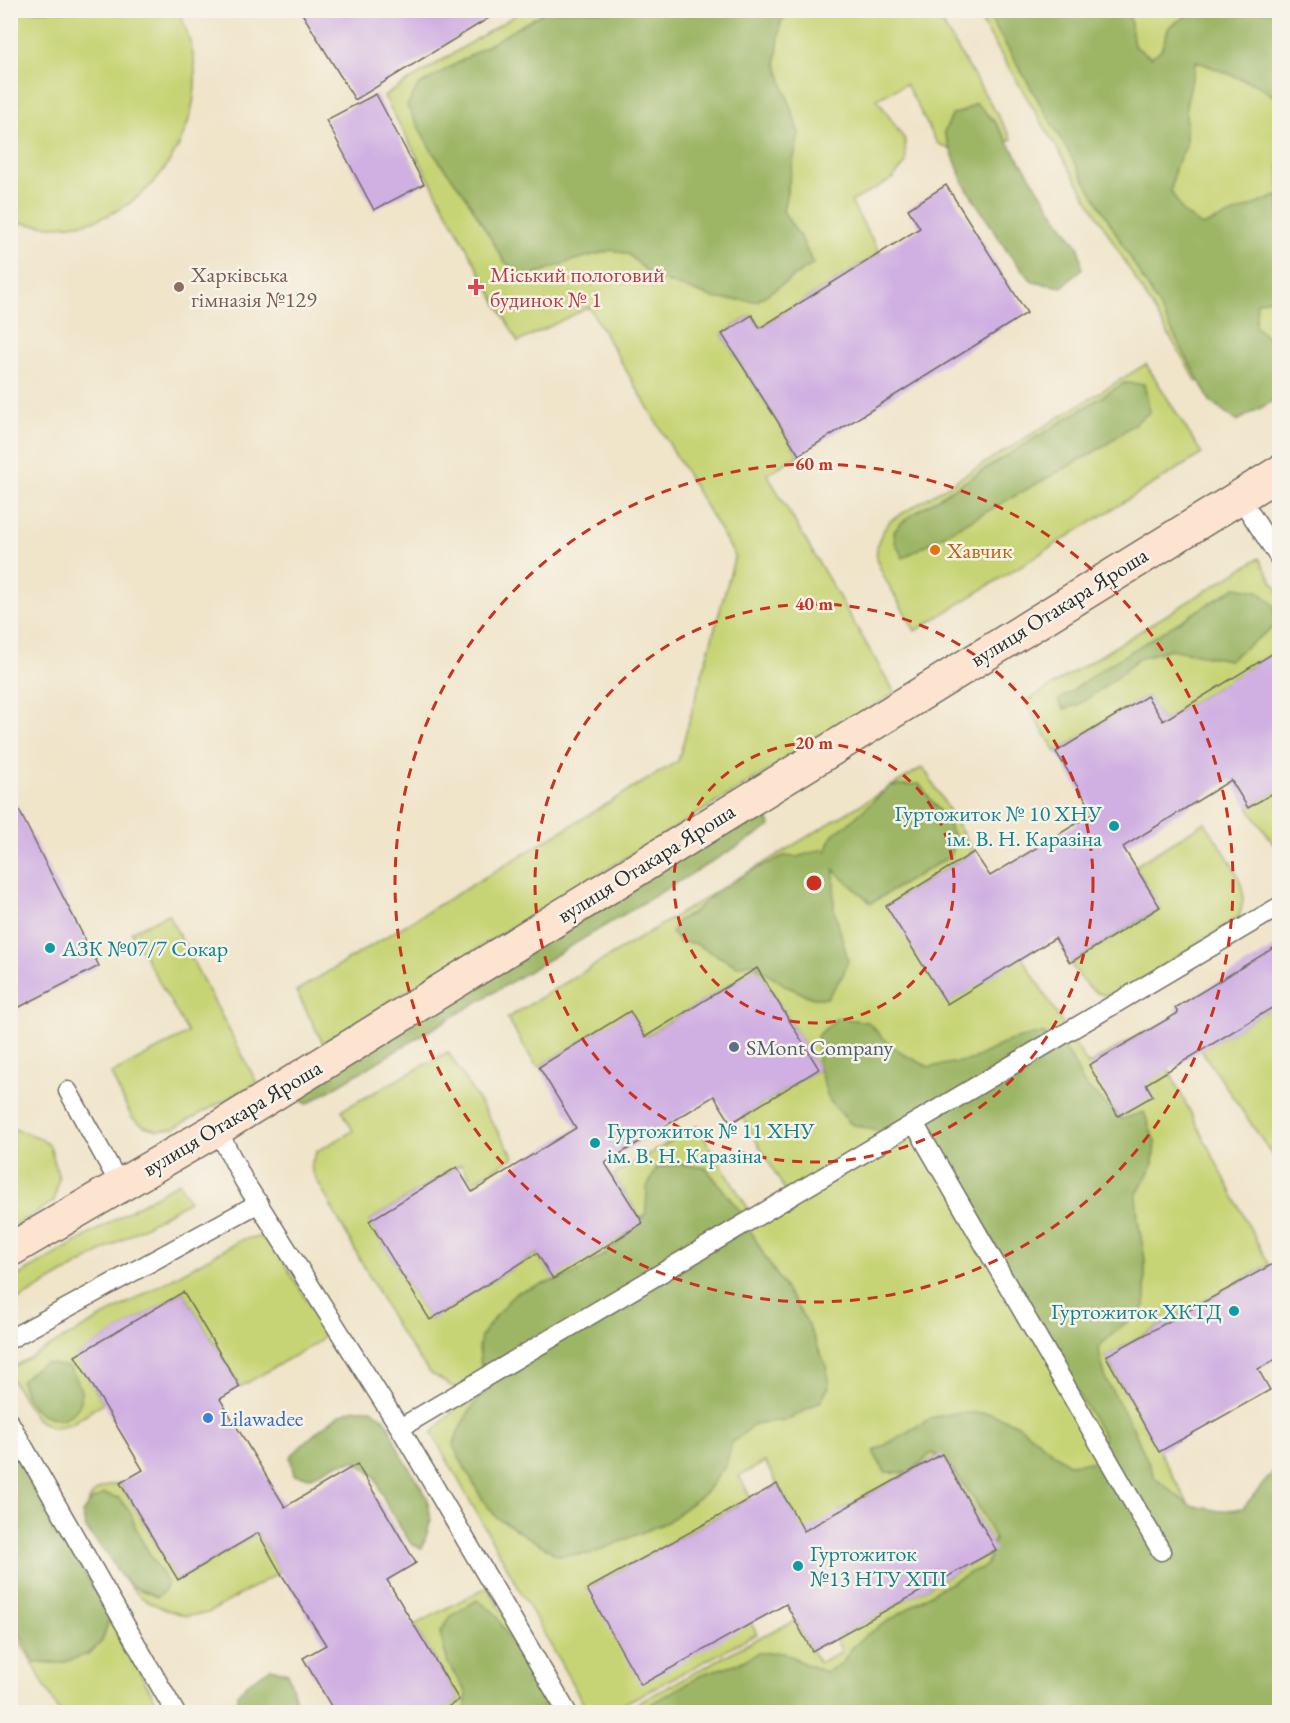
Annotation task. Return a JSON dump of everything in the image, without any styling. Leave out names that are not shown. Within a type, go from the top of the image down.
[{"type":"street","name":"вулиця Отакара Яроша","points":[[10,1250],[217,1129],[1280,472]]},
{"type":"lane","points":[[1239,496],[1280,559]]},
{"type":"lane","points":[[400,1428],[1280,906]]},
{"type":"lane","points":[[68,1091],[120,1185]]},
{"type":"lane","points":[[914,1123],[1161,1551]]},
{"type":"lane","points":[[217,1129],[244,1181],[400,1428],[567,1713]]},
{"type":"lane","points":[[10,1339],[259,1203]]},
{"type":"lane","points":[[10,1424],[175,1713]]},
{"type":"green space","points":[[10,11],[179,11],[190,41],[195,65],[194,98],[188,122],[179,146],[165,168],[149,187],[130,203],[108,215],[84,223],[65,226],[11,221]]},
{"type":"green space","points":[[522,11],[935,11],[1012,139],[989,151],[959,154],[937,143],[906,84],[877,99],[905,140],[906,163],[892,179],[851,202],[880,253],[760,328],[752,315],[722,334],[799,455],[767,474],[895,693],[323,1043],[296,991],[678,761],[735,556],[589,307],[518,342],[384,96]]},
{"type":"green space","points":[[546,11],[794,11],[781,21],[776,62],[799,134],[783,211],[802,240],[813,264],[757,301],[717,299],[653,277],[628,254],[612,250],[571,261],[524,278],[504,261],[465,195],[433,153],[407,106],[418,86]]},
{"type":"green space","points":[[975,11],[1234,11],[1279,91],[1279,334],[1197,382]]},
{"type":"green space","points":[[986,11],[1129,11],[1134,46],[1151,57],[1161,50],[1169,27],[1194,11],[1279,11],[1279,100],[1259,86],[1196,61],[1186,106],[1186,146],[1175,168],[1171,191],[1183,212],[1202,226],[1279,195],[1279,297],[1257,302],[1255,326],[1279,351],[1279,396],[1275,400],[1237,421],[1210,401],[1158,305]]},
{"type":"green space","points":[[976,103],[995,122],[1079,248],[1082,269],[1062,287],[1033,282],[1009,254],[964,184],[944,132],[953,114],[962,112]]},
{"type":"green space","points":[[1146,364],[1202,454],[915,631],[883,575],[877,558],[879,541],[890,521]]},
{"type":"green space","points":[[1124,383],[1144,384],[1150,412],[1103,447],[903,558],[895,542],[894,532],[900,524]]},
{"type":"green space","points":[[1259,558],[1279,593],[1279,661],[1274,653],[1163,721],[1147,696],[1056,752],[1025,702]]},
{"type":"green space","points":[[1236,587],[1258,591],[1274,605],[1275,626],[1229,660],[1170,649],[1138,659],[1078,705],[1064,709],[1058,701],[1102,669]]},
{"type":"green space","points":[[923,767],[974,852],[891,903],[947,1003],[1022,957],[1088,1065],[1148,1030],[1269,1265],[1106,1356],[1232,1582],[1279,1712],[622,1712],[762,1636],[795,1621],[819,1663],[842,1651],[835,1638],[996,1550],[942,1454],[839,1511],[813,1549],[765,1462],[739,1476],[751,1498],[587,1589],[751,1623],[757,1634],[608,1712],[588,1712],[432,1433],[467,1396],[429,1372],[399,1331],[312,1171],[311,1164],[317,1151],[353,1131],[342,1110],[448,1052],[514,1157],[473,1182],[461,1164],[369,1221],[430,1320],[537,1253],[553,1278],[643,1222],[613,1175],[697,1126],[754,1218],[789,1197],[742,1116],[819,1069],[757,968],[645,1037],[630,1012],[539,1067],[534,1063],[507,1018]]},
{"type":"green space","points":[[919,784],[947,821],[956,841],[949,857],[871,903],[834,868],[834,909],[848,960],[843,975],[827,998],[813,998],[788,987],[752,963],[737,966],[694,943],[680,942],[671,933],[677,921],[691,914],[717,891],[747,873],[784,856],[797,857],[823,849],[826,852],[833,834],[848,824],[890,786]]},
{"type":"green space","points":[[1279,789],[1279,852],[1248,808]]},
{"type":"green space","points":[[756,808],[767,814],[770,827],[307,1104],[299,1099],[297,1095]]},
{"type":"green space","points":[[1205,822],[1233,866],[1241,884],[1243,899],[1239,917],[1122,992],[1107,995],[1095,992],[1070,963],[1160,908],[1135,866]]},
{"type":"green space","points":[[168,914],[257,1083],[174,1128],[158,1130],[144,1126],[132,1118],[111,1074],[188,1033],[131,932]]},
{"type":"green space","points":[[1279,1003],[1279,1165],[1201,1050]]},
{"type":"green space","points":[[837,1018],[868,1022],[903,1054],[929,1067],[971,1060],[1009,1041],[1042,1033],[1062,1046],[1084,1084],[1122,1119],[1144,1112],[1155,1142],[1153,1164],[1136,1196],[1145,1260],[1145,1306],[1098,1347],[1106,1380],[1134,1430],[1155,1478],[1189,1505],[1220,1511],[1243,1508],[1279,1468],[1279,1712],[637,1712],[705,1673],[739,1663],[758,1653],[784,1652],[826,1672],[841,1664],[853,1647],[866,1635],[934,1592],[986,1566],[995,1539],[974,1498],[945,1460],[932,1453],[909,1473],[885,1472],[873,1452],[931,1418],[954,1413],[990,1413],[1018,1425],[1068,1464],[1093,1462],[1104,1437],[1030,1312],[986,1228],[953,1178],[926,1127],[881,1132],[851,1124],[829,1100],[819,1069],[817,1036]]},
{"type":"green space","points":[[11,1128],[38,1137],[50,1146],[59,1178],[54,1201],[11,1229]]},
{"type":"green space","points":[[679,1164],[706,1168],[739,1210],[764,1255],[807,1322],[826,1366],[829,1386],[821,1401],[790,1419],[755,1424],[732,1443],[726,1465],[706,1492],[667,1522],[591,1554],[557,1555],[497,1518],[482,1499],[453,1446],[466,1417],[484,1392],[479,1348],[481,1336],[515,1293],[572,1275],[604,1255],[633,1229],[646,1213],[647,1187],[657,1168]]},
{"type":"green space","points":[[179,1182],[189,1201],[11,1304],[11,1280]]},
{"type":"green space","points":[[259,1237],[272,1243],[323,1327],[324,1335],[318,1342],[240,1387],[183,1292],[76,1356],[103,1403],[71,1424],[52,1428],[36,1419],[11,1378],[11,1368],[243,1239]]},
{"type":"green space","points":[[45,1363],[69,1367],[80,1390],[81,1401],[78,1407],[73,1413],[61,1419],[47,1416],[34,1408],[22,1386],[21,1381]]},
{"type":"green space","points":[[357,1409],[372,1409],[387,1422],[400,1453],[427,1497],[431,1520],[422,1549],[411,1544],[388,1508],[375,1477],[355,1461],[337,1464],[311,1477],[294,1475],[290,1457],[319,1430],[345,1413]]},
{"type":"green space","points":[[10,1437],[162,1712],[59,1712],[11,1624]]},
{"type":"green space","points":[[11,1450],[110,1617],[102,1641],[90,1653],[62,1663],[35,1663],[11,1615]]},
{"type":"green space","points":[[120,1483],[178,1580],[258,1533],[280,1572],[208,1613],[186,1616],[164,1609],[140,1597],[120,1575],[86,1509],[94,1493]]},
{"type":"green space","points":[[104,1494],[119,1498],[130,1512],[139,1536],[168,1584],[157,1597],[132,1586],[120,1575],[107,1554],[86,1529],[82,1513],[92,1500]]},
{"type":"green space","points":[[487,1587],[560,1712],[438,1712],[459,1700],[414,1625]]},
{"type":"green space","points":[[477,1600],[495,1613],[549,1712],[466,1712],[466,1692],[448,1664],[440,1633],[451,1616]]},
{"type":"green space","points":[[271,1668],[288,1673],[301,1712],[237,1712],[238,1693],[248,1683]]},
{"type":"building","points":[[300,10],[502,10],[355,100]]},
{"type":"building","points":[[376,94],[424,184],[374,210],[326,120]]},
{"type":"building","points":[[946,185],[1027,313],[799,455],[722,334],[752,315],[760,328],[920,228],[908,209]]},
{"type":"building","name":"Гуртожиток № 10 ХНУ ім. В. Н. Каразіна","points":[[1280,649],[1280,789],[1248,808],[1231,780],[1123,847],[1160,907],[1070,963],[1055,938],[947,1004],[886,906],[974,852],[990,876],[1094,813],[1056,752],[1147,696],[1163,721]]},
{"type":"building","name":"АЗК №07/7 Сокар","points":[[10,792],[99,966],[10,1012]]},
{"type":"building","points":[[1280,944],[1280,1003],[1146,1084],[1153,1096],[1118,1116],[1089,1065],[1178,1013],[1175,1008]]},
{"type":"building","name":"Гуртожиток № 11 ХНУ ім. В. Н. Каразіна","points":[[757,968],[819,1069],[731,1123],[714,1096],[605,1163],[643,1223],[553,1279],[537,1253],[430,1320],[369,1221],[457,1167],[472,1192],[576,1128],[539,1067],[630,1011],[645,1037]]},
{"type":"building","name":"Гуртожиток ХКТД","points":[[1280,1260],[1280,1357],[1258,1369],[1270,1390],[1159,1452],[1106,1356]]},
{"type":"building","points":[[183,1292],[240,1387],[220,1399],[285,1507],[357,1464],[416,1563],[387,1580],[459,1700],[438,1713],[335,1713],[303,1658],[326,1645],[258,1533],[178,1580],[120,1483],[143,1470],[75,1356]]},
{"type":"building","name":"Гуртожиток №13 НТУ ХПІ","points":[[942,1454],[996,1550],[812,1651],[786,1604],[641,1685],[587,1589],[777,1484],[804,1531]]},
{"type":"place","name":"Харківська гімназія №129","points":[[179,287]]},
{"type":"place","name":"Міський пологовий будинок № 1","points":[[476,287]]},
{"type":"place","name":"Хавчик","points":[[935,550]]},
{"type":"place","name":"Гуртожиток № 10 ХНУ ім. В. Н. Каразіна","points":[[1114,826]]},
{"type":"place","name":"АЗК №07/7 Сокар","points":[[50,948]]},
{"type":"place","name":"SMont Company","points":[[734,1047]]},
{"type":"place","name":"Гуртожиток № 11 ХНУ ім. В. Н. Каразіна","points":[[595,1143]]},
{"type":"place","name":"Гуртожиток ХКТД","points":[[1234,1311]]},
{"type":"place","name":"Lilawadee","points":[[208,1418]]},
{"type":"place","name":"Гуртожиток №13 НТУ ХПІ","points":[[798,1566]]}]
